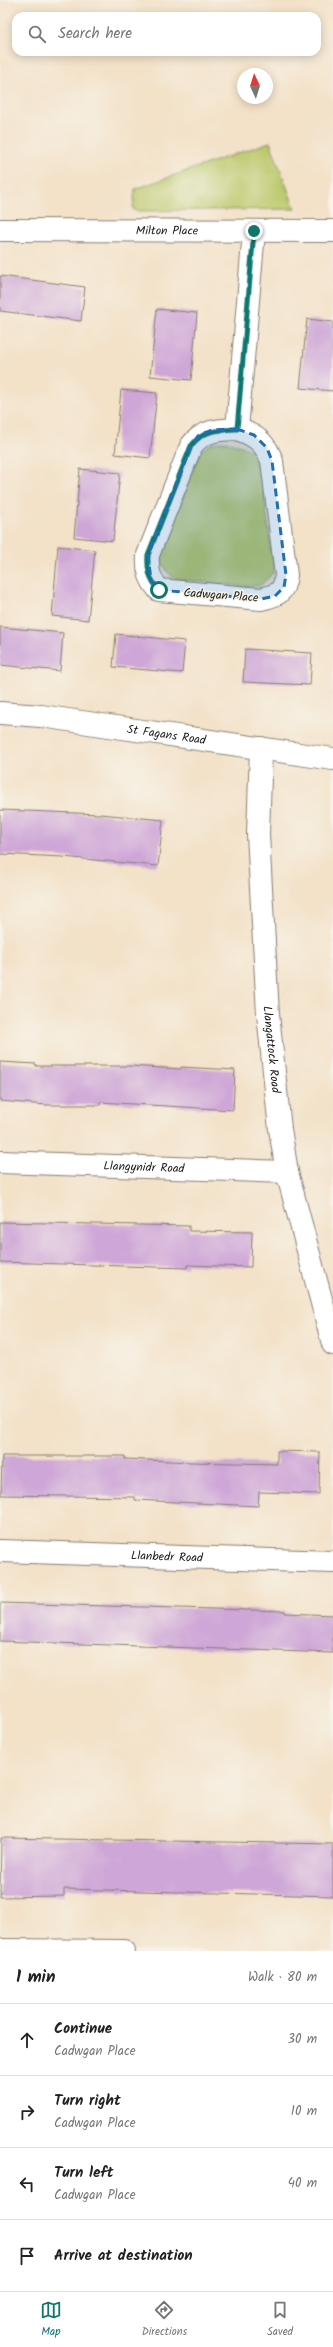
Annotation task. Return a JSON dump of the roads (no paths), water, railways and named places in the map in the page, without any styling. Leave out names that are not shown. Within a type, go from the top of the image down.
[{"type":"street","name":"Milton Place","points":[[0,230],[333,231]]},
{"type":"street","points":[[237,429],[254,231]]},
{"type":"street","name":"Cadwgan Place","points":[[237,429],[254,435],[267,448],[272,461],[286,575],[284,587],[274,596],[261,599],[159,590],[151,581],[147,568],[148,555],[191,446],[198,436],[212,430],[237,429]]},
{"type":"street","name":"St Fagans Road","points":[[0,713],[41,716],[333,759]]},
{"type":"street","name":"Llangattock Road","points":[[261,748],[258,834],[267,1006],[280,1129],[287,1172],[333,1344]]},
{"type":"street","name":"Llangynidr Road","points":[[0,1162],[287,1172]]},
{"type":"street","name":"Llanbedr Road","points":[[0,1551],[333,1562]]},
{"type":"street","points":[[0,1950],[124,1951]]}]
